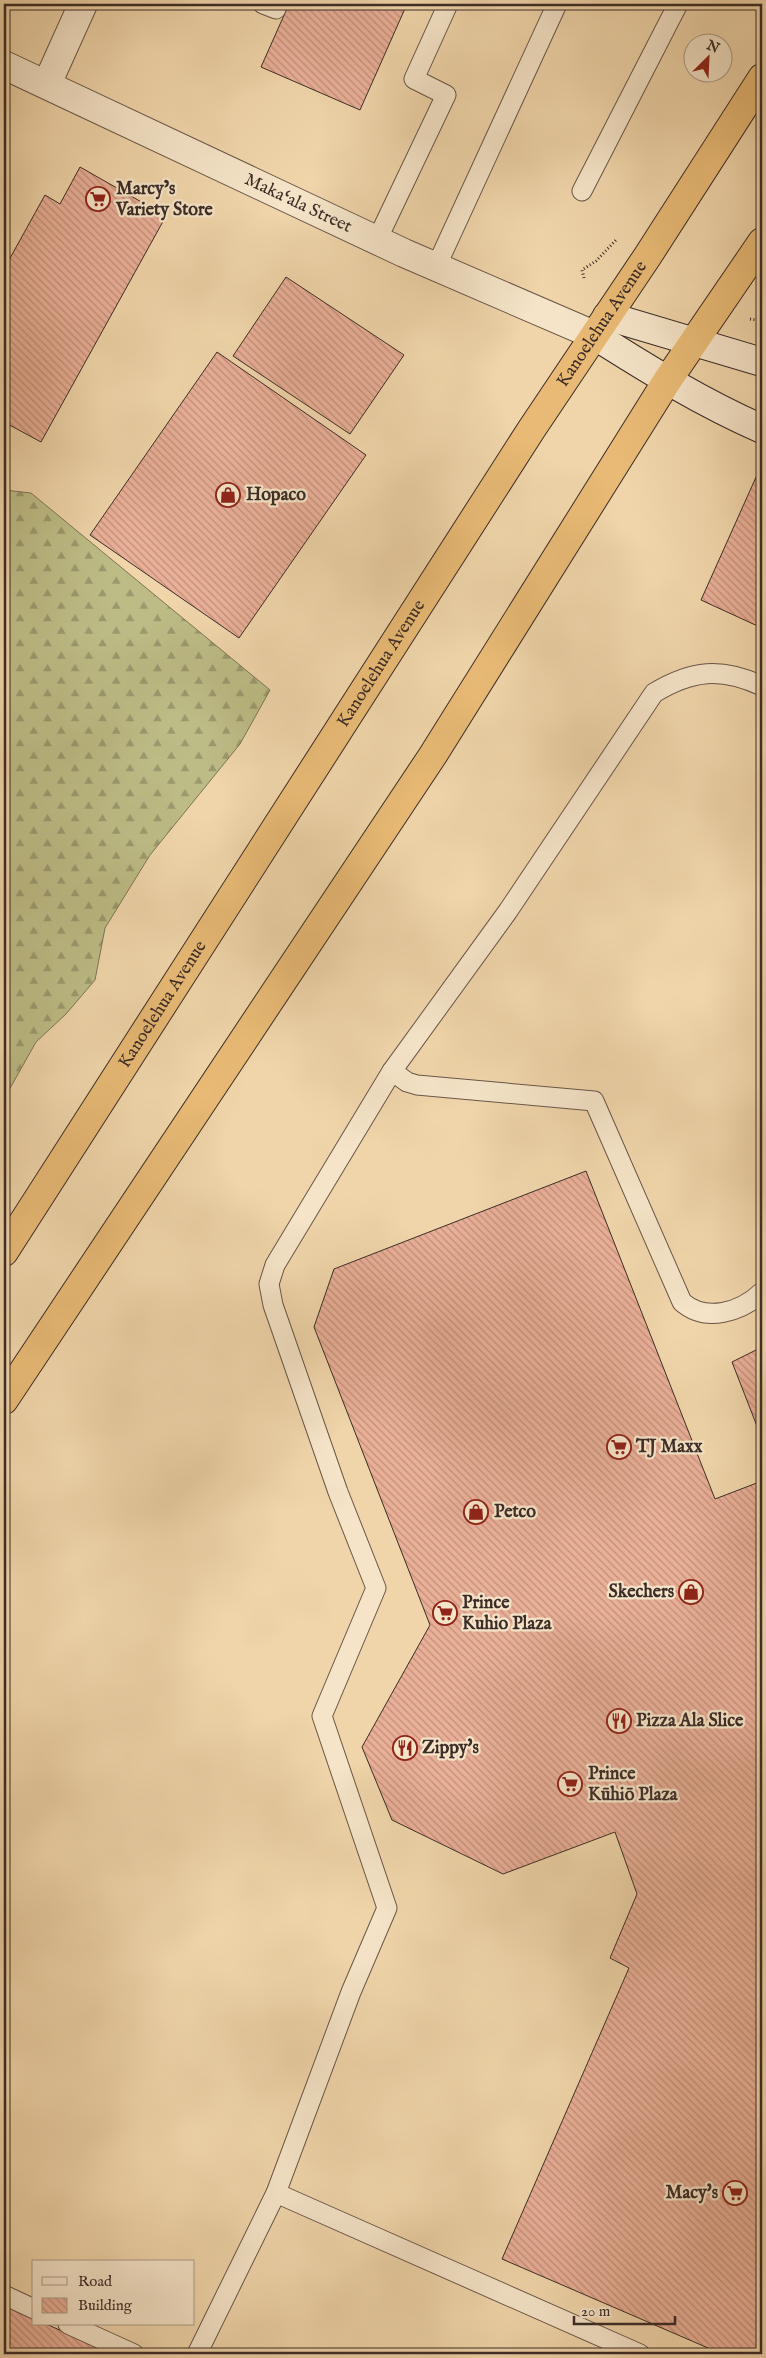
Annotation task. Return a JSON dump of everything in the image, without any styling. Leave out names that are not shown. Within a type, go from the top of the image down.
[{"type":"highway","name":"Kanoelehua Avenue","points":[[4,1252],[531,430],[762,78]]},
{"type":"highway","points":[[4,1400],[432,756],[667,381],[762,242]]},
{"type":"street","points":[[47,84],[83,4]]},
{"type":"street","name":"Maka‘ala Street","points":[[4,65],[436,267],[600,326]]},
{"type":"street","points":[[600,326],[694,341],[762,362]]},
{"type":"street","points":[[600,326],[667,381],[716,408],[762,429]]},
{"type":"lane","points":[[377,240],[446,95],[414,79],[448,4]]},
{"type":"lane","points":[[436,267],[557,4]]},
{"type":"lane","points":[[582,191],[678,4]]},
{"type":"lane","points":[[197,2354],[276,2193],[351,1992],[387,1908],[322,1716],[376,1588],[338,1492],[273,1305],[269,1284],[275,1266],[392,1071],[508,910],[654,694],[673,682],[701,674],[724,673],[762,686]]},
{"type":"lane","points":[[392,1071],[407,1082],[418,1085],[594,1101],[682,1302],[687,1307],[700,1312],[726,1312],[742,1307],[762,1292]]},
{"type":"lane","points":[[276,2193],[640,2354]]},
{"type":"lane","points":[[4,2295],[32,2308]]},
{"type":"lane","points":[[72,2326],[134,2354]]},
{"type":"path","points":[[584,278],[582,270],[596,261],[617,238]]},
{"type":"path","points":[[750,319],[762,320]]},
{"type":"green space","points":[[4,490],[31,493],[270,690],[240,744],[150,855],[105,928],[95,980],[66,1014],[36,1042],[4,1099]]},
{"type":"building","points":[[289,4],[407,4],[360,110],[261,67]]},
{"type":"building","points":[[80,167],[166,216],[41,442],[4,422],[4,269],[45,195],[60,204]]},
{"type":"building","points":[[286,277],[404,355],[350,434],[233,356]]},
{"type":"building","name":"Hopaco","points":[[217,352],[366,455],[239,638],[90,535]]},
{"type":"building","points":[[762,467],[762,628],[701,600]]},
{"type":"building","name":"Prince Kūhiō Plaza","points":[[586,1171],[715,1499],[762,1481],[762,2354],[722,2354],[502,2259],[629,1968],[610,1958],[637,1894],[615,1832],[503,1874],[392,1820],[362,1747],[430,1625],[314,1327],[334,1269]]},
{"type":"building","points":[[762,1347],[762,1439],[732,1362]]},
{"type":"building","points":[[4,2305],[32,2318],[32,2326],[51,2326],[114,2354],[4,2354]]},
{"type":"place","name":"Marcy’s Variety Store","points":[[98,199]]},
{"type":"place","name":"Hopaco","points":[[228,495]]},
{"type":"place","name":"TJ Maxx","points":[[619,1447]]},
{"type":"place","name":"Petco","points":[[476,1512]]},
{"type":"place","name":"Skechers","points":[[691,1592]]},
{"type":"place","name":"Prince Kuhio Plaza","points":[[445,1613]]},
{"type":"place","name":"Pizza Ala Slice","points":[[619,1721]]},
{"type":"place","name":"Zippy's","points":[[405,1748]]},
{"type":"place","name":"Prince Kūhiō Plaza","points":[[570,1784]]},
{"type":"place","name":"Macy's","points":[[735,2193]]}]
